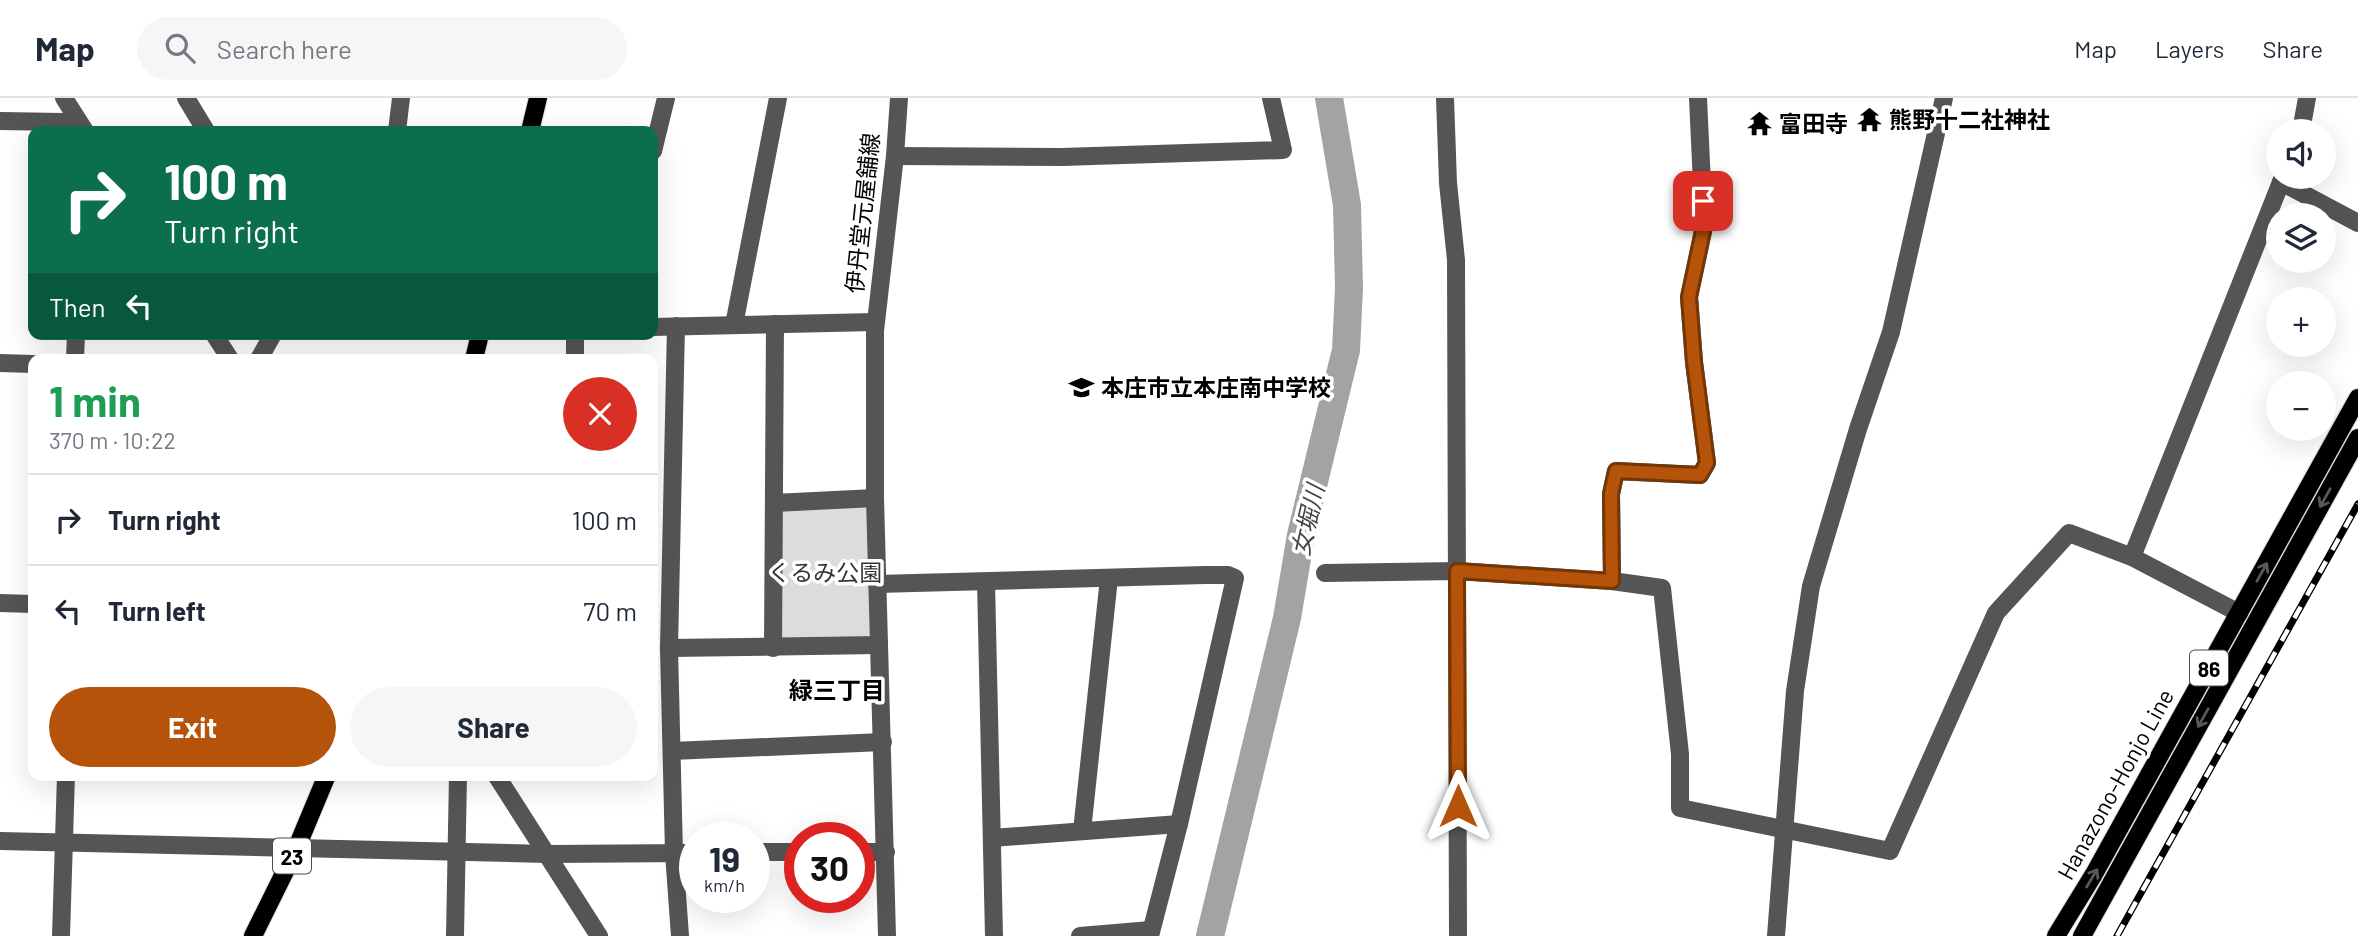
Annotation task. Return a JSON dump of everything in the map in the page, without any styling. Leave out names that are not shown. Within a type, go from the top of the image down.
[{"type":"main road","points":[[531,126],[538,98]]},
{"type":"main road","name":"Hanazono-Honjo Line","points":[[2056,936],[2094,874],[2358,398]]},
{"type":"main road","name":"Hanazono-Honjo Line","points":[[2082,936],[2358,438]]},
{"type":"main road","name":"23","points":[[253,936],[324,781]]},
{"type":"street","points":[[64,98],[81,125]]},
{"type":"street","points":[[186,98],[203,126]]},
{"type":"street","points":[[398,126],[401,98]]},
{"type":"street","points":[[658,131],[666,98]]},
{"type":"street","points":[[734,325],[778,98]]},
{"type":"street","name":"伊丹堂元屋舗線","points":[[658,327],[875,321],[895,156],[899,98]]},
{"type":"street","points":[[895,156],[1062,157],[1283,149],[1271,98]]},
{"type":"street","points":[[1446,98],[1448,183],[1456,260],[1458,936]]},
{"type":"street","points":[[1612,581],[1611,494],[1616,471],[1700,475],[1707,463],[1689,297],[1704,226],[1698,98]]},
{"type":"street","points":[[1776,936],[1795,691],[1811,586],[1858,429],[1891,332],[1944,98]]},
{"type":"street","points":[[2303,119],[2307,98]]},
{"type":"street","points":[[0,121],[63,122],[81,125]]},
{"type":"street","points":[[2132,557],[2278,189]]},
{"type":"street","points":[[2299,189],[2358,223]]},
{"type":"street","points":[[875,321],[875,498],[887,936]]},
{"type":"street","points":[[773,648],[775,324]]},
{"type":"street","points":[[676,326],[669,648],[674,853],[680,936]]},
{"type":"street","points":[[0,363],[28,364]]},
{"type":"street","points":[[774,503],[875,498]]},
{"type":"street","points":[[1325,573],[1457,571],[1612,581],[1662,588],[1680,754],[1680,808],[1890,851],[1996,612],[2069,533],[2132,557],[2239,613]]},
{"type":"street","points":[[877,584],[1228,575],[1235,578],[1179,824],[1150,933],[1080,936]]},
{"type":"street","points":[[1082,831],[1110,578]]},
{"type":"street","points":[[986,582],[994,936]]},
{"type":"street","points":[[0,603],[28,604]]},
{"type":"street","points":[[669,648],[879,645]]},
{"type":"street","points":[[658,744],[672,747],[883,742]]},
{"type":"street","points":[[61,936],[65,781]]},
{"type":"street","points":[[455,936],[458,781]]},
{"type":"street","points":[[500,781],[599,936]]},
{"type":"street","points":[[992,838],[1179,824]]},
{"type":"street","points":[[0,841],[547,854],[679,853]]},
{"type":"street","points":[[875,852],[886,852]]},
{"type":"green space","name":"くるみ公園","points":[[864,503],[869,508],[872,633],[867,637],[785,641],[779,634],[780,512],[784,508]]},
{"type":"waterway","name":"女堀川","points":[[1210,936],[1287,618],[1301,535],[1346,350],[1349,288],[1347,205],[1329,98]]},
{"type":"railway","points":[[2117,936],[2358,504]]},
{"type":"place","name":"熊野十二社神社","points":[[1869,119]]},
{"type":"place","name":"富田寺","points":[[1759,123]]},
{"type":"place","name":"本庄市立本庄南中学校","points":[[1081,387]]},
{"type":"district","name":"緑三丁目","points":[[837,689]]},
{"type":"route","points":[[1458,806],[1457,571],[1612,581],[1611,494],[1616,471],[1700,475],[1707,463],[1689,297],[1704,226],[1703,201]]}]
